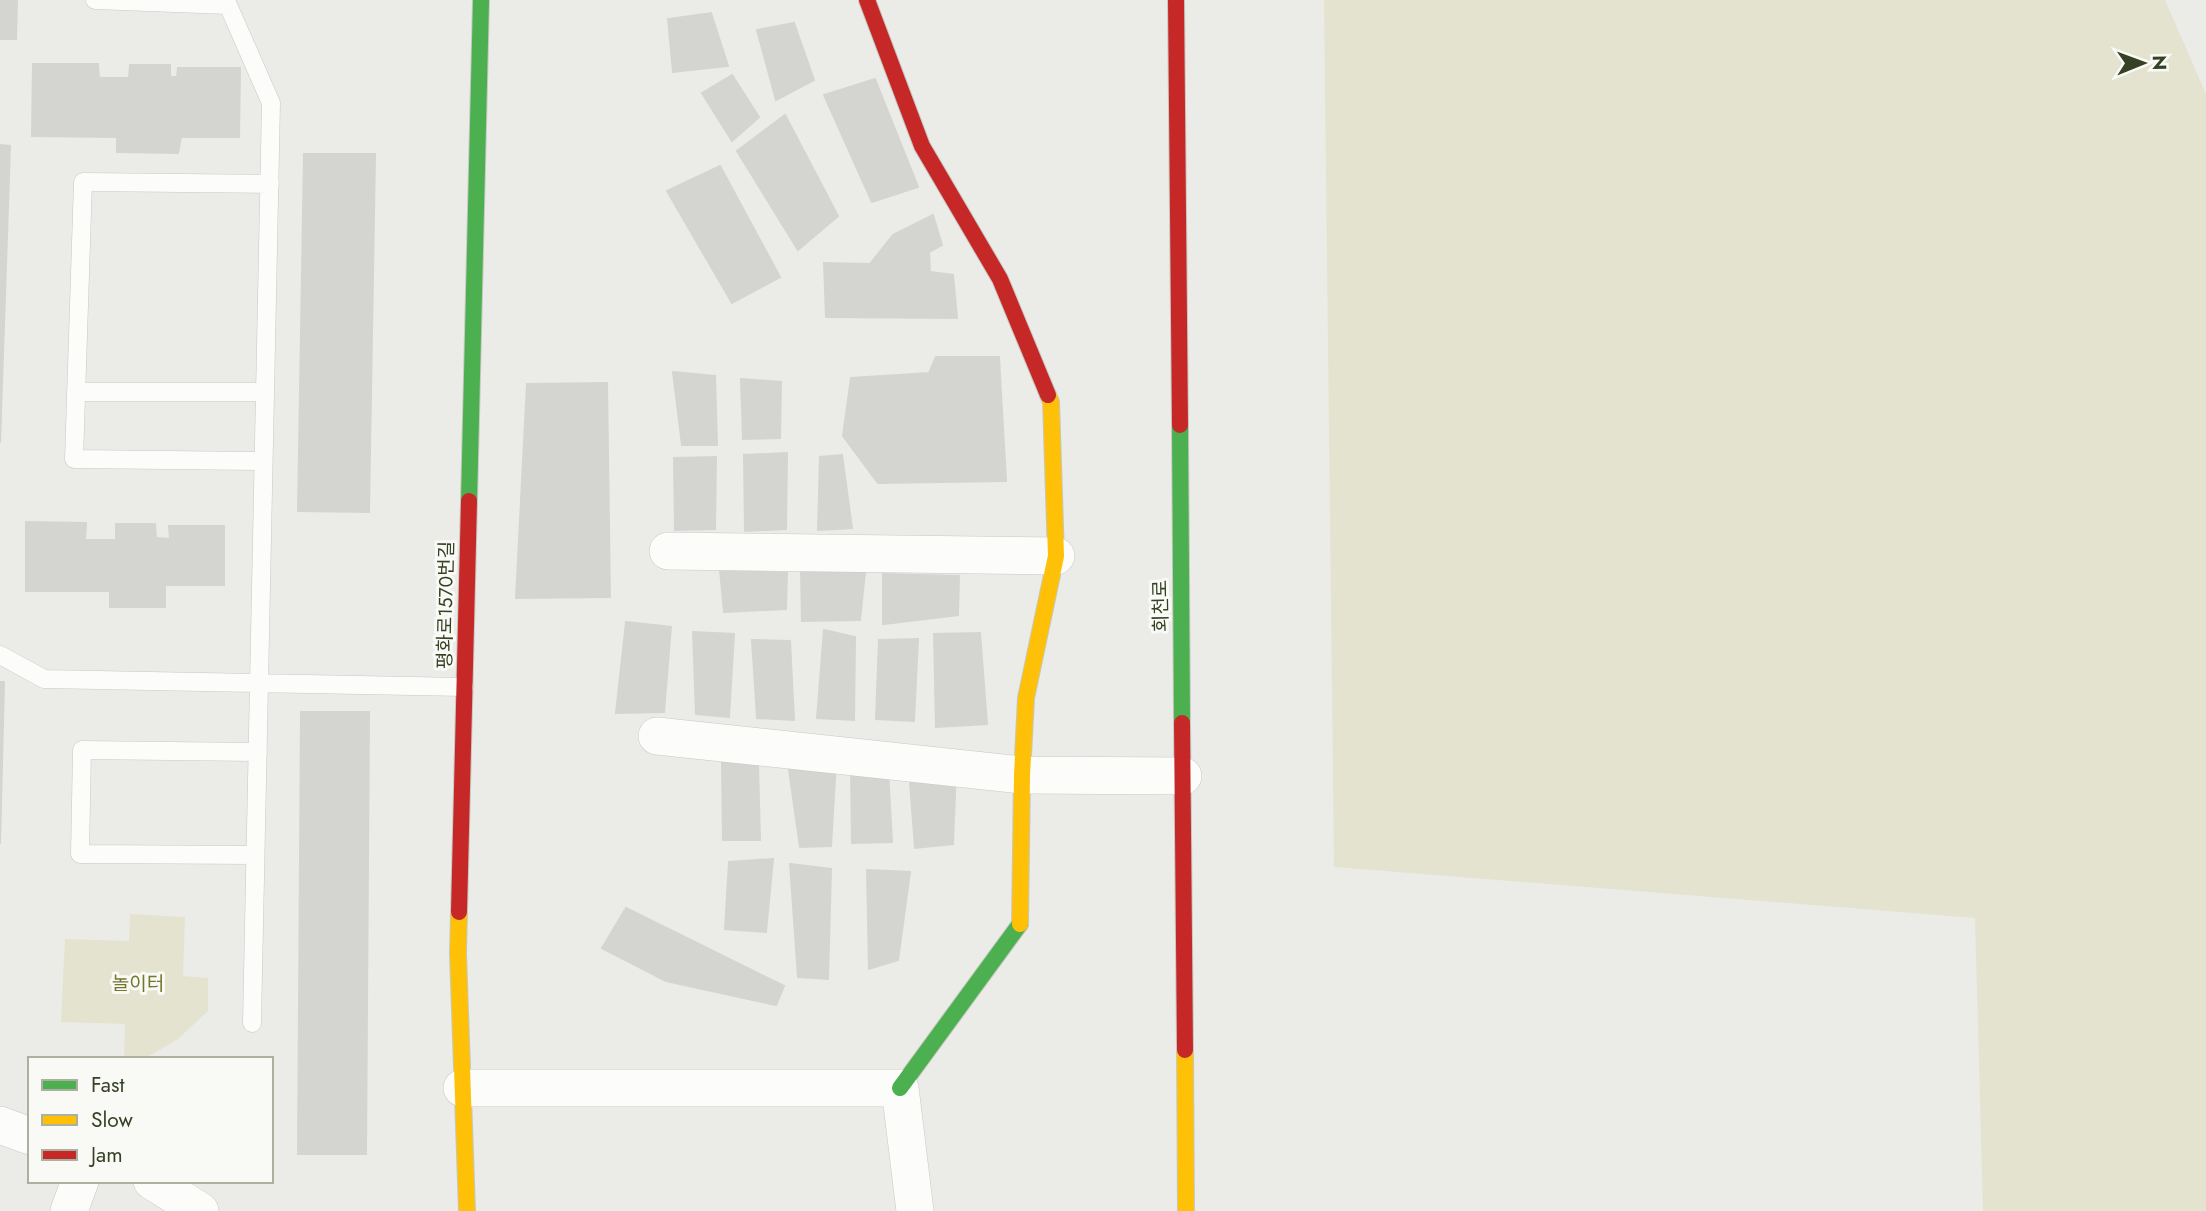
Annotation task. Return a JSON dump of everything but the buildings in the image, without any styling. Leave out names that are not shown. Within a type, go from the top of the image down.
[{"type":"street","name":"평화로1570번길","points":[[467,1211],[458,953],[481,0]]},
{"type":"street","points":[[867,0],[922,146],[1000,279],[1051,402],[1056,556],[1026,698],[1020,924],[900,1088],[915,1211]]},
{"type":"street","name":"회천로","points":[[1176,0],[1186,1211]]},
{"type":"street","points":[[1176,100],[1192,25]]},
{"type":"street","points":[[667,551],[1056,556]]},
{"type":"street","points":[[657,736],[1022,775],[1183,776]]},
{"type":"street","points":[[462,1088],[900,1088]]},
{"type":"street","points":[[0,1125],[28,1135]]},
{"type":"street","points":[[69,1211],[79,1183]]},
{"type":"street","points":[[155,1183],[200,1211]]},
{"type":"lane","points":[[95,0],[228,5],[271,103],[252,1023]]},
{"type":"lane","points":[[264,461],[74,459],[83,182],[270,184]]},
{"type":"lane","points":[[76,391],[265,392]]},
{"type":"lane","points":[[0,655],[44,679],[464,687]]},
{"type":"lane","points":[[255,855],[80,853],[81,763],[82,750],[258,752]]},
{"type":"green space","points":[[1324,0],[2165,0],[2206,94],[2206,1211],[1983,1211],[1975,918],[1334,867]]},
{"type":"green space","name":"놀이터","points":[[130,914],[185,917],[183,976],[208,978],[208,1011],[178,1039],[147,1057],[124,1057],[125,1024],[61,1022],[65,939],[129,941]]},
{"type":"traffic: fast","points":[[469,501],[481,0]]},
{"type":"traffic: fast","points":[[1180,425],[1182,723]]},
{"type":"traffic: fast","points":[[900,1088],[1020,924]]},
{"type":"traffic: slow","points":[[1020,924],[1026,698],[1056,556],[1051,402],[1048,395]]},
{"type":"traffic: slow","points":[[459,912],[467,1211]]},
{"type":"traffic: slow","points":[[1185,1050],[1186,1211]]},
{"type":"traffic: jam","points":[[867,0],[922,146],[1000,279],[1048,395]]},
{"type":"traffic: jam","points":[[1176,0],[1180,425]]},
{"type":"traffic: jam","points":[[459,912],[469,501]]},
{"type":"traffic: jam","points":[[1182,723],[1185,1050]]}]
